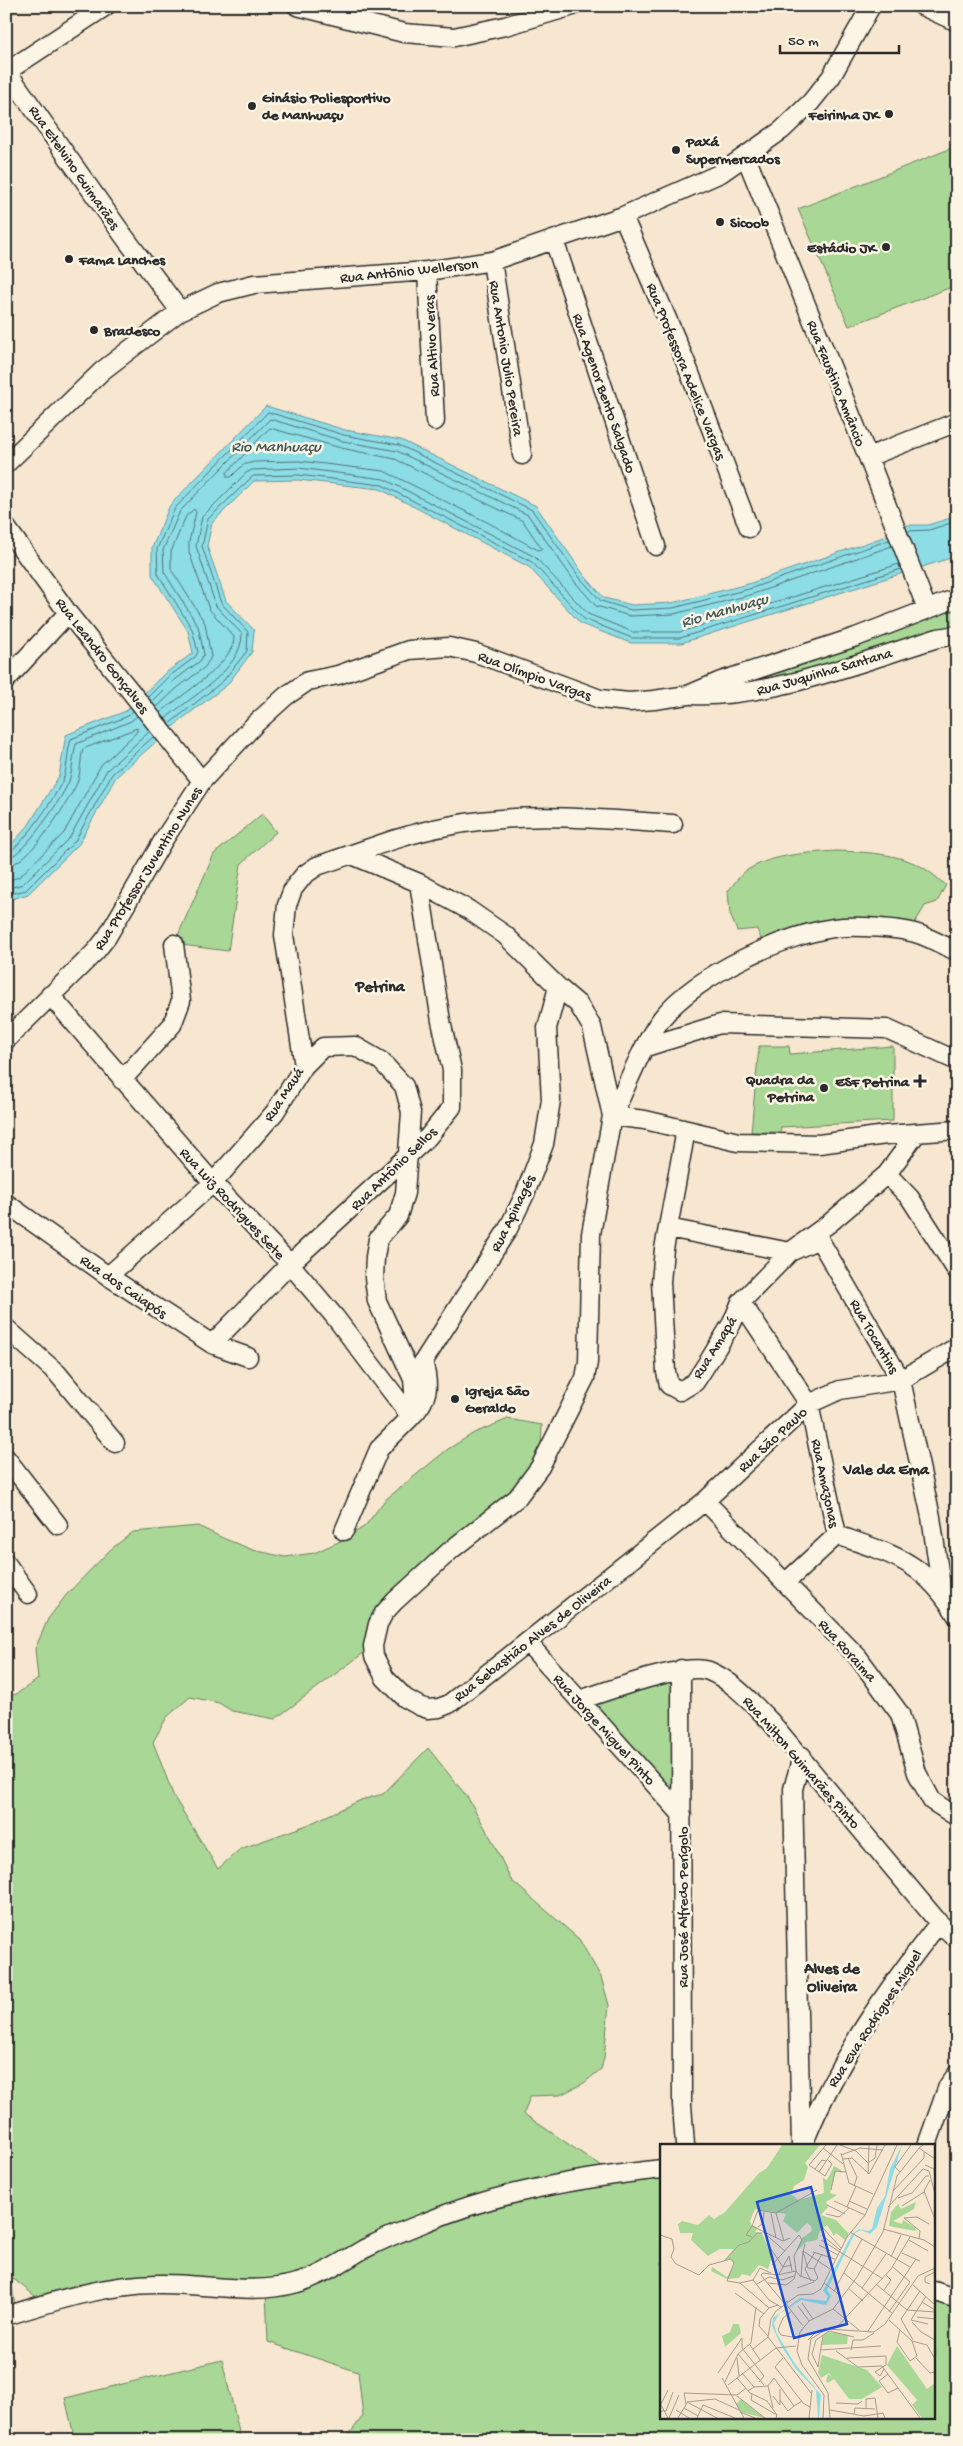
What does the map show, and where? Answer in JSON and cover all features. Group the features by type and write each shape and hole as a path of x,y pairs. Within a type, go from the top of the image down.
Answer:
{"street":[{"path":"7,71 106,6"},
{"path":"297,6 404,33 454,37 504,26 573,6"},
{"name":"Rua Antônio Wellerson","path":"6,464 102,371 180,311 218,293 254,284 427,271 492,261 622,216 721,173 782,130 811,102 831,77 870,6"},
{"path":"922,6 957,22"},
{"name":"Rua Etelvino Guimarães","path":"7,71 123,235 180,311"},
{"name":"Rua Faustino Amâncio","path":"746,157 868,457 886,509 917,581 927,610"},
{"name":"Rua Professora Adelice Vargas","path":"622,216 686,363 749,528"},
{"name":"Rua Agenor Bento Salgado","path":"554,240 656,546"},
{"name":"Rua Antonio Julio Pereira","path":"492,261 522,455"},
{"name":"Rua Altivo Veras","path":"427,271 435,421"},
{"path":"868,457 957,422"},
{"name":"Rua Leandro Gonçalves","path":"6,527 68,613 202,781"},
{"name":"Rua Olímpio Vargas","path":"202,781 255,724 286,696 308,681 338,675 409,650 449,647 476,653 600,699 629,702 688,695 721,681 856,637 957,598"},
{"path":"6,680 68,613"},
{"name":"Rua Juquinha Santana","path":"688,695 719,696 743,694 816,675 938,638 957,635"},
{"name":"Rua Professor Juventino Nunes","path":"6,1040 96,951 107,937 164,839 202,781"},
{"name":"Rua Mauá","path":"108,1276 213,1183 275,1112 304,1066 284,935 287,905 293,889 304,875 317,866 412,835 479,821 571,818 673,824"},
{"path":"352,855 419,883 469,910 505,934 558,987 578,1004 592,1027 612,1116"},
{"name":"Rua Antônio Sellos","path":"212,1344 290,1264 428,1137 452,1107 452,1070 441,1021 419,883"},
{"path":"612,1116 662,1018 688,992 718,972 801,936 842,927 910,931 957,951"},
{"path":"122,1080 172,1024 181,1001 174,944"},
{"name":"Rua Apinagés","path":"344,1531 379,1449 423,1405 428,1380 423,1362 508,1229 525,1194 544,1144 551,1100 547,1028 558,987"},
{"name":"Rua Luiz Rodrigues Sete","path":"50,995 213,1183 290,1264 340,1324 411,1417"},
{"path":"646,1048 720,1024 887,1029 957,1061"},
{"path":"304,1066 323,1047 355,1046 382,1061 404,1086 410,1112 405,1193 398,1216 378,1239 374,1257 374,1278 377,1301 412,1380 415,1404 411,1417"},
{"path":"612,1116 645,1120 738,1142 766,1144 819,1144 886,1135 957,1130"},
{"name":"Rua Sebastião Alves de Oliveira","path":"612,1116 591,1234 588,1362 585,1378 540,1467 517,1498 451,1550 384,1613 378,1624 373,1646 378,1667 385,1678 405,1698 418,1706 428,1709 439,1708 449,1704 705,1501"},
{"name":"Rua Amapá","path":"686,1130 668,1228 661,1282 668,1385 680,1391 695,1382 732,1323 741,1302 790,1252 831,1222 887,1174 916,1134"},
{"path":"887,1174 910,1198 957,1271"},
{"name":"Rua dos Caiapós","path":"6,1203 108,1276 212,1344 248,1357"},
{"path":"668,1228 790,1252"},
{"name":"Rua Tocantins","path":"790,1252 819,1239 901,1380 931,1517 942,1592"},
{"name":"Rua Amazonas","path":"741,1302 809,1404 837,1535"},
{"path":"6,1328 57,1373 115,1443"},
{"name":"Rua São Paulo","path":"705,1501 809,1404 840,1390 901,1380 957,1347"},
{"path":"6,1458 58,1525"},
{"name":"Rua Roraima","path":"705,1501 858,1657 900,1714 918,1774 932,1801 957,1817"},
{"path":"785,1583 837,1535 915,1566 942,1592 957,1616"},
{"path":"6,1563 28,1594"},
{"name":"Rua Jorge Miguel Pinto","path":"527,1642 682,1816"},
{"name":"Rua Milton Guimarães Pinto","path":"579,1700 682,1669 708,1670 742,1693 802,1756 939,1923 957,1939"},
{"name":"Rua José Alfredo Perígolo","path":"682,1669 682,2105 684,2144"},
{"path":"802,1756 793,1789 802,2144"},
{"name":"Rua Eva Rodrigues Miguel","path":"802,2144 837,2070 905,1966 939,1923"},
{"path":"927,2144 948,2086 957,2074"},
{"path":"6,2316 45,2304 120,2288 156,2284 266,2290 298,2283 374,2244 428,2221 475,2205 547,2187 660,2169"},
{"path":"936,2292 957,2299"}],"green space":[{"name":"Estádio JK","path":"957,146 957,285 849,326 798,209"},
{"path":"953,599 957,611 957,635 743,694 721,681"},
{"path":"262,814 276,832 241,864 228,951 174,944 214,854"},
{"path":"836,851 881,854 904,859 924,868 946,885 937,902 925,906 910,931 843,927 765,949 757,929 737,931 730,914 728,891 746,871 759,864 780,857"},
{"name":"Quadra da Petrina","path":"759,1046 789,1046 790,1054 893,1046 893,1121 781,1127 780,1132 751,1132"},
{"path":"508,1419 542,1425 540,1467 395,1601 373,1646 275,1719 232,1711 219,1703 190,1697 167,1717 153,1742 174,1797 218,1869 240,1849 307,1825 361,1800 383,1794 428,1748 468,1798 492,1840 511,1880 579,1939 601,1977 609,2005 604,2058 601,2069 584,2083 560,2095 530,2096 524,2114 614,2175 660,2169 660,2418 936,2418 936,2292 957,2299 957,2440 345,2440 363,2416 358,2372 268,2342 266,2290 202,2285 45,2304 11,2277 17,2321 6,2321 6,1698 18,1693 38,1679 35,1649 48,1619 67,1594 110,1550 133,1532 198,1526 253,1550 285,1557 314,1553 345,1539 365,1526 385,1500 448,1449 474,1433"},
{"path":"681,1669 682,1815 579,1700"},
{"path":"222,2360 241,2440 75,2440 65,2398"}],"water":[{"name":"Rio Manhuaçu","path":"266,406 345,430 401,440 536,506 584,575 604,598 632,605 672,603 748,584 895,533 907,525 928,525 957,516 957,556 681,643 631,643 581,624 529,567 380,489 298,480 254,481 212,523 207,546 226,601 254,630 252,652 227,685 182,719 116,777 79,844 28,894 6,901 6,850 28,826 59,776 66,735 126,711 164,674 193,653 188,631 152,575 152,548 170,505"}],"place":[{"name":"Ginásio Poliesportivo de Manhuaçu","path":"252,106"},
{"name":"Feirinha JK","path":"889,114"},
{"name":"Paxá Supermercados","path":"676,150"},
{"name":"Sicoob","path":"720,222"},
{"name":"Estádio JK","path":"886,247"},
{"name":"Fama Lanches","path":"69,259"},
{"name":"Bradesco","path":"94,330"},
{"name":"ESF Petrina","path":"920,1081"},
{"name":"Quadra da Petrina","path":"824,1088"},
{"name":"Igreja São Geraldo","path":"455,1399"}],"district":[{"name":"Petrina","path":"380,985"},
{"name":"Vale da Ema","path":"886,1468"},
{"name":"Alves de Oliveira","path":"832,1976"}]}
